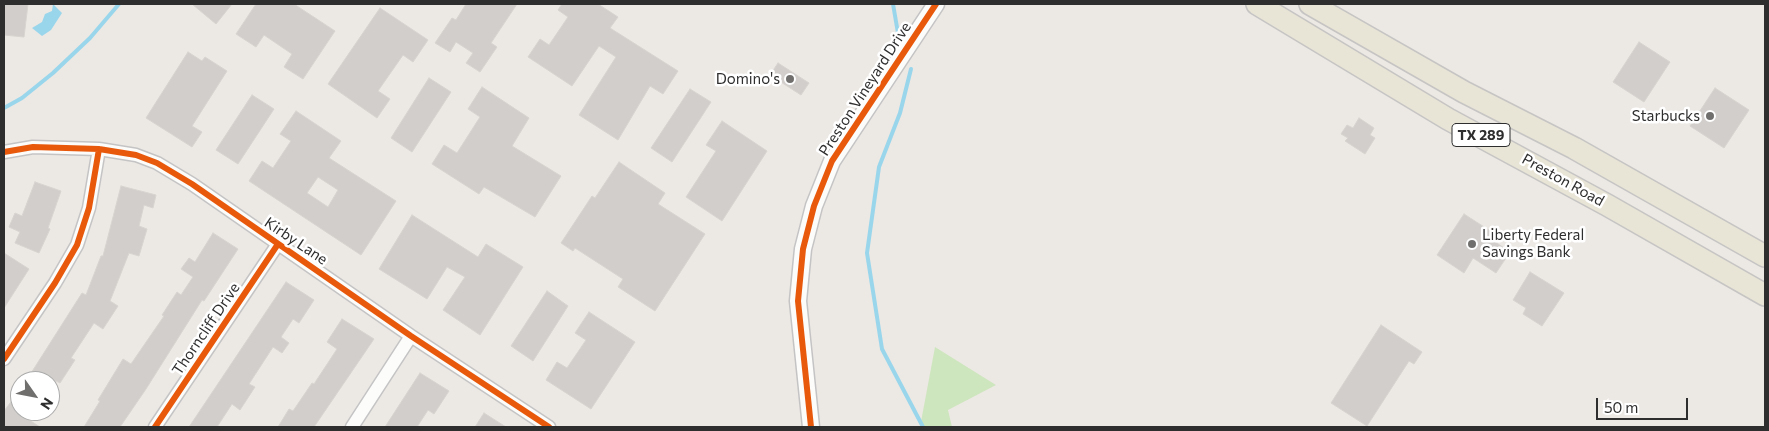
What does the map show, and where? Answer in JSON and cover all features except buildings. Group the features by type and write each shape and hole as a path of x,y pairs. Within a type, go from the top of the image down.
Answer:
{"main road":[{"name":"Preston Road","path":"1257,4 1448,118 1765,295"},
{"name":"TX 289","path":"1310,4 1464,92 1574,148 1765,256"},
{"path":"1348,58 1361,33"},
{"path":"1680,246 1697,218"}],"street":[{"name":"Preston Vineyard Drive","path":"811,427 798,301 803,249 814,206 832,161 936,4"},
{"name":"Kirby Lane","path":"4,152 33,147 99,149 136,155 158,163 192,184 411,336 531,415 537,424 549,427"},
{"path":"4,359 59,277 77,245 89,208 99,149"},
{"name":"Thorncliff Drive","path":"155,427 278,244"},
{"path":"352,427 411,336"}],"green space":[{"path":"935,347 996,385 948,410 952,427 920,427"}],"water":[{"path":"53,4 62,13 51,30 42,36 32,28 42,22 45,14 52,11"}],"waterway":[{"path":"4,108 22,98 53,73 90,38 119,4"},
{"path":"893,4 899,39"},
{"path":"911,69 900,113 879,167 867,253 882,349 923,427"}],"cycle path":[{"path":"811,427 798,301 803,249 814,206 832,161 936,4"},
{"path":"4,152 33,147 99,149 136,155 157,163 192,184 411,336 549,427"},
{"path":"4,359 55,283 77,245 89,208 99,149"},
{"path":"155,427 278,244"}],"place":[{"name":"Domino's","path":"790,79"},
{"name":"Starbucks","path":"1710,116"},
{"name":"Liberty Federal Savings Bank","path":"1472,244"}]}
